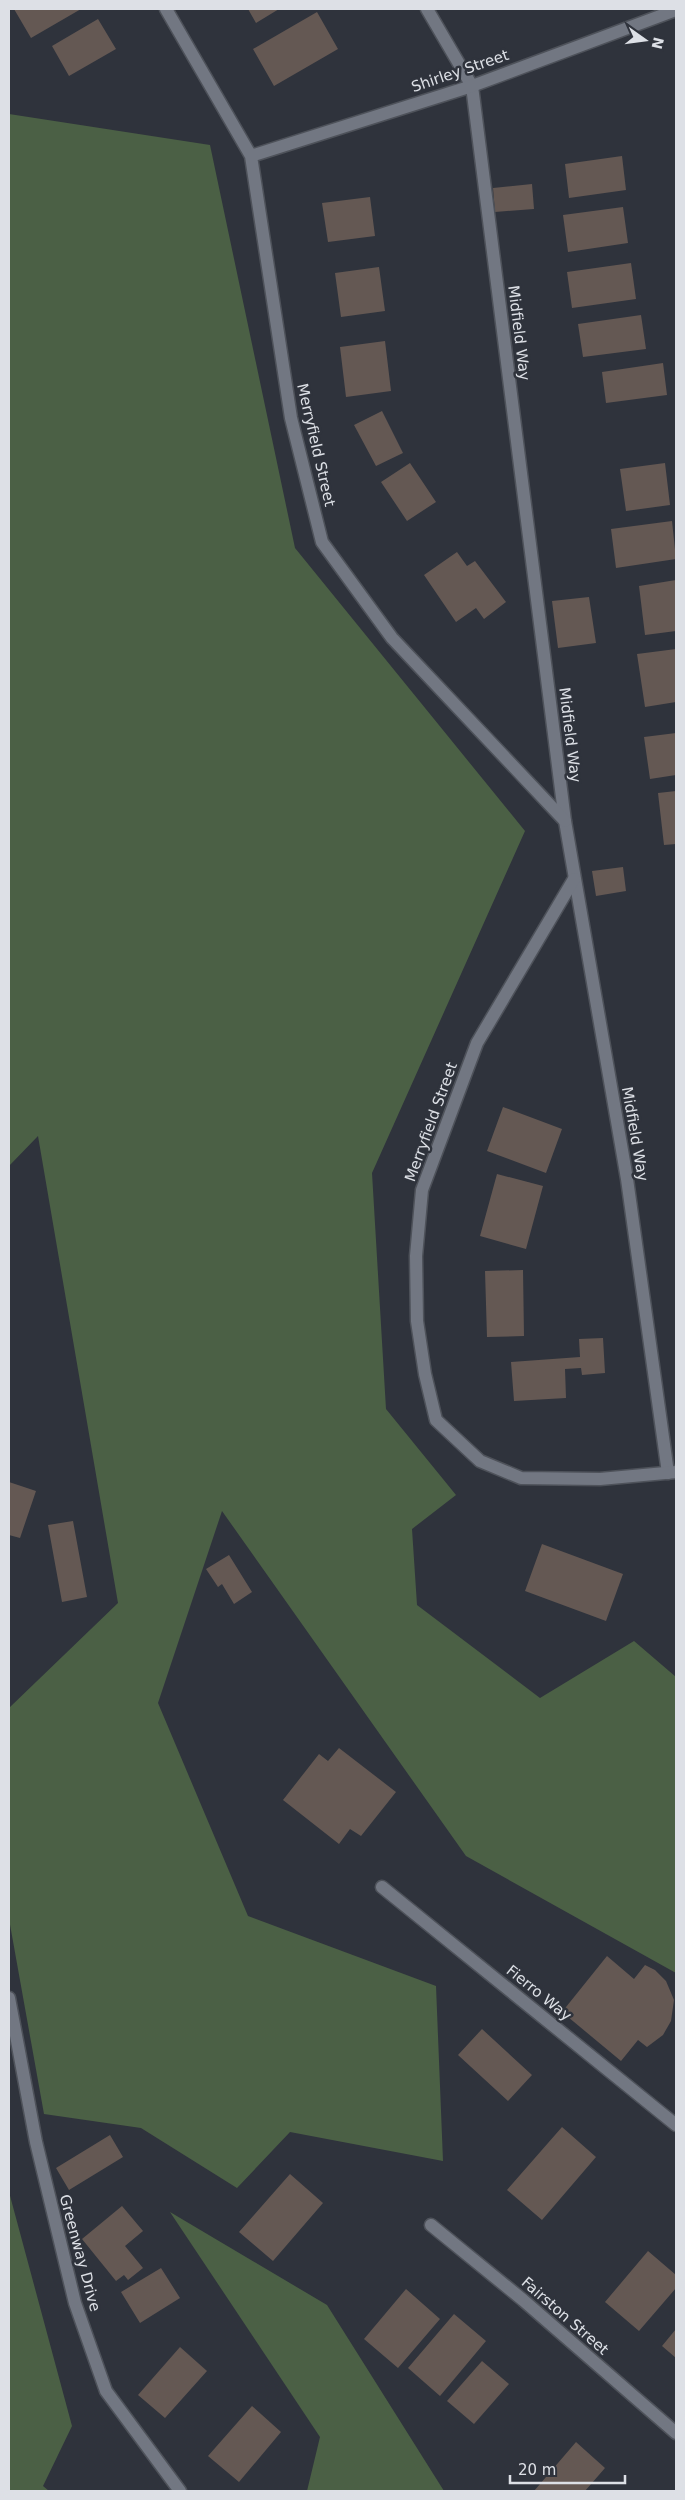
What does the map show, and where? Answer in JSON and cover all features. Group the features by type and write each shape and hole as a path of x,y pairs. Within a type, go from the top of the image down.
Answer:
{"street":[{"name":"Merryfield Street","path":"166,9 251,156 291,418 322,542 392,638 565,821"},
{"name":"Midfield Way","path":"427,9 472,86 565,821 627,1179 672,1472"},
{"name":"Shirley Street","path":"251,156 472,86 676,10"},
{"name":"Merryfield Street","path":"574,879 477,1043 422,1190 416,1256 417,1321 425,1374 436,1420 480,1461 521,1478 600,1479 672,1472"},
{"name":"Fierro Way","path":"382,1887 676,2126"},
{"name":"Greenway Drive","path":"9,1998 36,2142 75,2302 106,2391 180,2491"},
{"name":"Fairston Street","path":"431,2225 523,2300 676,2433"}],"green space":[{"path":"9,114 210,145 295,548 525,831 372,1173 386,1409 456,1495 412,1529 417,1605 540,1698 634,1641 676,1677 676,1973 466,1856 222,1511 158,1703 248,1916 436,1986 443,2161 290,2132 237,2188 141,2128 44,2114 9,1919 9,1708 118,1603 38,1136 9,1166"},
{"path":"9,2192 72,2426 43,2486 49,2491 9,2491"},
{"path":"170,2212 327,2305 444,2491 307,2491 320,2437"}],"building":[{"path":"14,9 81,9 31,38"},
{"path":"248,9 279,9 256,23"},
{"path":"317,12 338,49 274,86 253,49"},
{"path":"98,19 116,49 69,76 52,46"},
{"path":"622,156 626,190 569,198 565,164"},
{"path":"532,184 534,209 495,212 493,188"},
{"path":"370,197 375,236 328,242 322,203"},
{"path":"623,207 628,243 568,252 563,215"},
{"path":"631,263 636,299 572,308 567,272"},
{"path":"379,267 385,311 341,317 335,273"},
{"path":"641,315 646,349 583,357 578,324"},
{"path":"385,341 391,391 346,397 340,347"},
{"path":"663,363 667,395 606,403 602,372"},
{"path":"382,411 403,453 376,466 354,425"},
{"path":"410,463 436,502 407,521 381,482"},
{"path":"665,463 670,505 626,511 620,469"},
{"path":"672,521 676,559 616,568 611,529"},
{"path":"457,552 467,566 475,561 506,602 484,619 476,608 456,622 424,575"},
{"path":"676,580 676,631 645,635 639,586"},
{"path":"589,597 596,643 558,648 552,601"},
{"path":"676,649 676,702 645,707 637,654"},
{"path":"676,733 676,775 650,779 644,737"},
{"path":"676,791 676,844 664,845 658,793"},
{"path":"623,867 626,891 596,896 592,871"},
{"path":"503,1107 562,1129 546,1173 487,1151"},
{"path":"497,1174 543,1186 526,1249 480,1236"},
{"path":"523,1270 524,1336 487,1337 485,1271"},
{"path":"603,1338 605,1373 582,1375 581,1368 565,1369 566,1398 514,1401 511,1362 580,1357 579,1339"},
{"path":"9,1482 36,1491 20,1538 9,1535"},
{"path":"73,1521 87,1597 62,1602 48,1525"},
{"path":"542,1544 623,1574 606,1621 525,1591"},
{"path":"229,1555 252,1592 234,1604 222,1584 218,1587 206,1569"},
{"path":"339,1748 396,1792 361,1836 350,1829 339,1844 283,1800 319,1754 328,1761"},
{"path":"607,1956 634,1979 645,1965 655,1970 666,1981 674,2000 671,2021 663,2035 647,2047 638,2040 621,2061 562,2012"},
{"path":"482,2029 532,2075 508,2101 458,2055"},
{"path":"562,2127 596,2157 542,2220 507,2190"},
{"path":"110,2135 123,2157 69,2190 56,2168"},
{"path":"290,2174 323,2203 273,2261 239,2232"},
{"path":"122,2206 143,2231 125,2246 143,2268 128,2280 124,2275 116,2281 82,2239"},
{"path":"648,2251 676,2275 676,2288 639,2331 605,2302"},
{"path":"161,2268 180,2298 140,2323 121,2292"},
{"path":"406,2289 440,2319 398,2368 364,2339"},
{"path":"454,2314 486,2341 440,2396 408,2368"},
{"path":"676,2329 676,2358 662,2346"},
{"path":"180,2347 207,2371 165,2418 138,2395"},
{"path":"482,2361 509,2384 474,2424 447,2401"},
{"path":"252,2406 281,2432 239,2482 208,2456"},
{"path":"576,2442 605,2468 585,2491 534,2491"}]}
